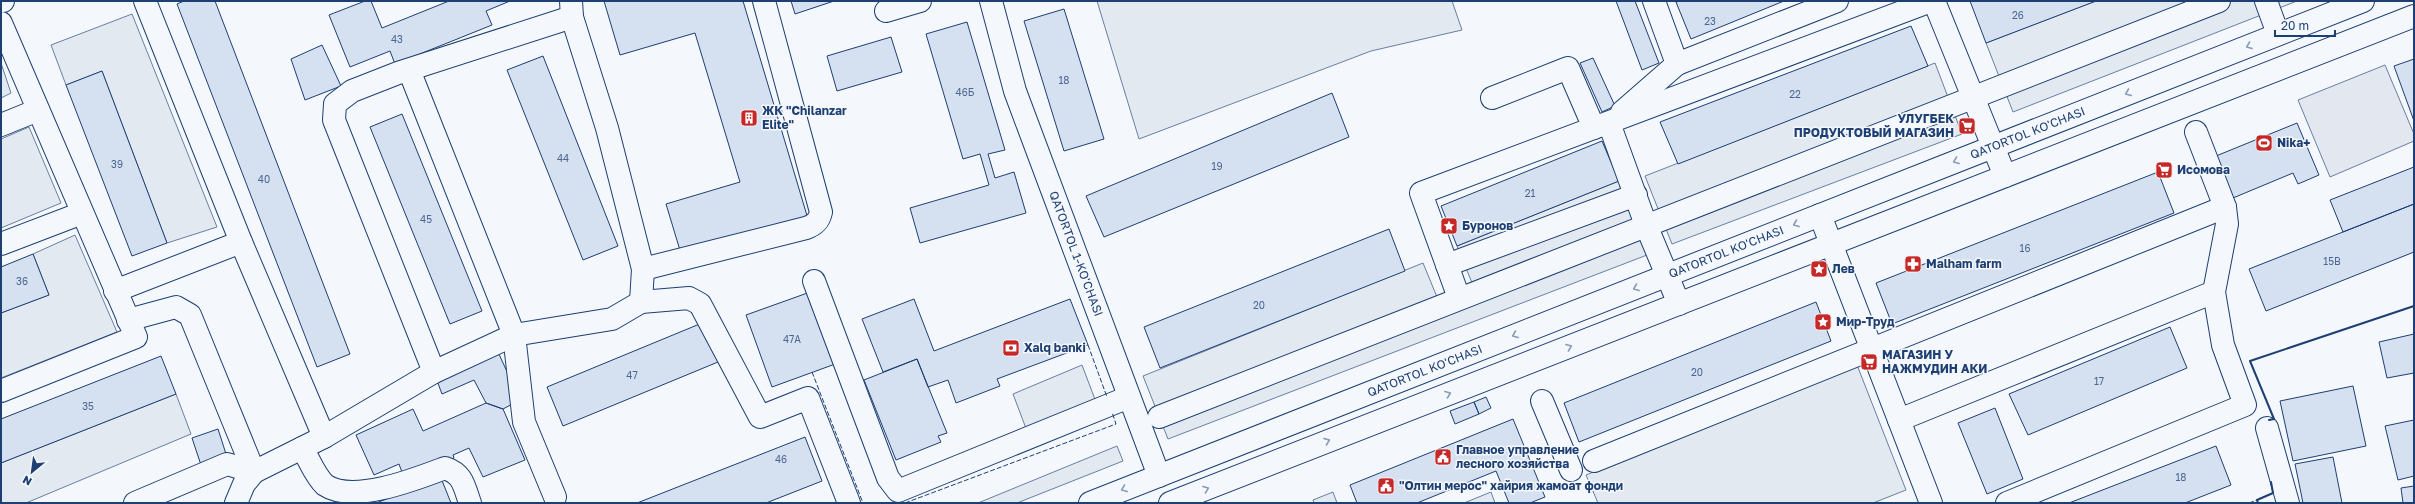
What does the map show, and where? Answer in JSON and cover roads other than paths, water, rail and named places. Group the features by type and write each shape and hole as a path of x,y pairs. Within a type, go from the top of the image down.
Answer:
{"street":[{"path":"145,1 241,242 324,437"},
{"path":"643,269 806,228 816,223 820,218 821,212 764,1"},
{"path":"886,11 920,1"},
{"name":"QATORTOL 1-KO'CHASI","path":"991,1 1015,91 1169,503"},
{"path":"1654,1 1677,64"},
{"path":"1602,125 1677,64 1837,1"},
{"path":"1459,298 1421,193 1931,1"},
{"path":"1934,1 2005,176"},
{"path":"1159,417 1646,224 2219,1"},
{"path":"2266,1 2278,34"},
{"name":"QATORTOL KO'CHASI","path":"1090,503 2363,1"},
{"path":"434,372 334,120 335,104 352,92 571,9 607,128 643,269 641,302"},
{"path":"1169,503 2414,16"},
{"path":"1,23 136,337 1,391"},
{"path":"1492,98 1568,68 1602,125 1636,194 1646,224 1679,304"},
{"path":"409,70 514,335 524,422 555,497"},
{"path":"1,125 38,110"},
{"path":"2007,503 2245,406 2223,345 2214,292 2227,224 2225,206 2196,132"},
{"path":"1447,265 1636,194"},
{"path":"1594,460 2225,206"},
{"path":"1,244 82,213"},
{"path":"1820,215 1899,420 1925,501"},
{"path":"116,291 241,242"},
{"path":"814,281 888,478 898,491 1129,397"},
{"path":"1899,420 2214,292"},
{"path":"236,503 244,484 254,472 324,437 434,372 514,335 612,319 641,302 689,298 700,304 760,417 808,398 850,503"},
{"path":"128,320 176,307 190,316 254,472"},
{"path":"1542,401 1571,470"},
{"path":"2267,428 2288,503"},
{"path":"302,448 324,484 335,491 355,493 389,489 445,468 454,471 461,477 470,503"},
{"path":"135,503 227,464 254,472"}],"place":[{"name":"ЖК \"Chilanzar Elite\"","path":"749,118"},
{"name":"УЛУГБЕК ПРОДУКТОВЫЙ МАГАЗИН","path":"1967,126"},
{"name":"Nika+","path":"2264,143"},
{"name":"Исомова","path":"2164,170"},
{"name":"Буронов","path":"1449,226"},
{"name":"Malham farm","path":"1913,264"},
{"name":"Лев","path":"1819,269"},
{"name":"Мир-Труд","path":"1823,322"},
{"name":"Xalq banki","path":"1011,348"},
{"name":"МАГАЗИН У НАЖМУДИН АКИ","path":"1869,362"},
{"name":"Главное управление лесного хозяйства","path":"1443,457"},
{"name":"\"Олтин мерос\" хайрия жамоат фонди","path":"1386,486"}]}
